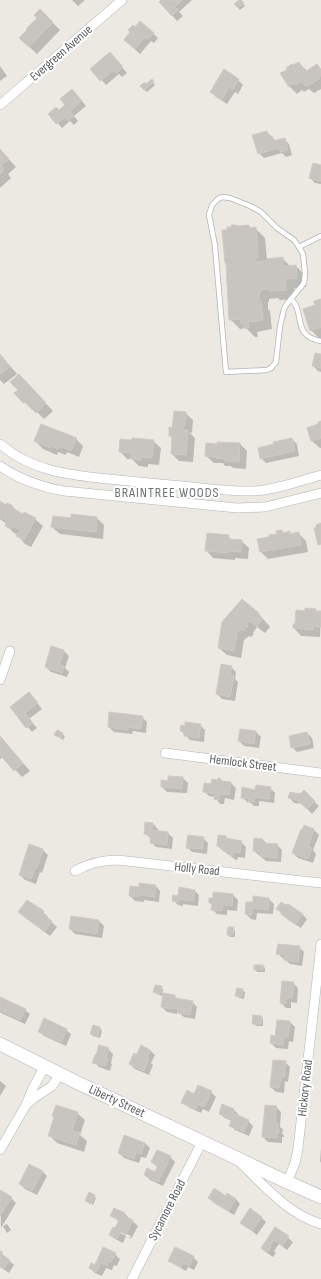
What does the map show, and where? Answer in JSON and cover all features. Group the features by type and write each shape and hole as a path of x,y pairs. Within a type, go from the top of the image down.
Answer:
{"main road":[{"name":"Liberty Street","path":"0,1044 202,1142 321,1197"}],"street":[{"name":"Evergreen Avenue","path":"0,105 122,0"},
{"path":"0,444 27,462 59,473 156,484 254,491 279,487 321,475"},
{"path":"0,466 28,481 55,489 72,492 237,508 255,508 321,493"},
{"path":"154,500 156,484"},
{"path":"0,680 10,651"},
{"name":"Hemlock Street","path":"165,753 321,773"},
{"name":"Holly Road","path":"75,870 97,862 118,860 321,883"},
{"name":"Hickory Road","path":"287,1182 295,1162 298,1148 321,944"},
{"path":"0,1150 26,1105 45,1066"},
{"path":"26,1105 52,1086 60,1074"},
{"name":"Sycamore Road","path":"132,1279 202,1142"},
{"name":"Liberty Street","path":"234,1157 272,1194 289,1208 304,1217 321,1224"}],"lane":[{"path":"226,197 250,206 265,216 294,240 302,254 305,278 302,286 291,299 286,305 283,314 278,357 274,366 263,370 226,372 215,246 209,215 212,205 218,199 226,197"},
{"path":"299,247 321,236"},
{"path":"291,299 295,304 303,330 308,337 321,340"}],"building":[{"path":"161,0 182,0 175,7 178,10 172,16 159,2"},
{"path":"239,0 244,3 238,8 234,4"},
{"path":"40,9 53,22 29,47 19,38 37,18 34,15"},
{"path":"140,21 154,33 148,39 145,37 135,49 124,40 130,32 128,30 133,25 135,27"},
{"path":"110,52 123,67 116,73 114,70 100,81 90,69"},
{"path":"299,62 305,72 317,64 321,70 321,76 318,77 319,79 306,87 302,81 296,85 294,83 289,87 280,73 287,70 286,68 292,64 293,65"},
{"path":"224,69 239,79 233,89 229,87 222,100 210,92"},
{"path":"152,79 154,82 144,90 140,86 145,82 146,84"},
{"path":"72,89 82,101 70,111 74,116 68,121 65,117 56,124 48,114 56,107 59,110 65,105 60,99"},
{"path":"267,131 269,137 272,136 273,141 285,138 288,150 280,152 279,148 258,154 252,135"},
{"path":"0,149 9,159 1,166 4,170 0,174"},
{"path":"313,163 321,165 321,181 309,178"},
{"path":"231,225 249,225 249,228 256,227 258,257 256,257 256,262 283,257 283,266 296,265 297,278 285,279 286,290 260,290 259,301 261,301 263,320 248,322 249,328 244,328 240,319 229,320 226,263 222,230 227,230 227,227 231,227"},
{"path":"321,299 321,327 310,331 303,309 315,305 314,301"},
{"path":"315,353 321,354 321,368 312,366"},
{"path":"0,354 10,367 0,374"},
{"path":"19,374 46,403 36,413 25,402 23,403 14,393 18,390 10,382"},
{"path":"174,411 186,412 185,426 183,426 182,430 188,430 186,455 171,454 172,436 169,436 169,427 172,428"},
{"path":"321,421 321,438 311,441 307,428 318,424 318,422"},
{"path":"41,424 77,438 71,451 60,446 58,449 51,446 50,448 34,441"},
{"path":"132,438 154,440 152,458 141,457 141,460 131,459 131,453 119,452 120,439 131,440"},
{"path":"292,438 295,451 260,459 258,448 274,444 273,442"},
{"path":"217,442 240,443 239,462 225,461 225,459 216,458 217,457 205,456 206,443 217,444"},
{"path":"0,501 6,505 7,503 13,506 12,508 23,514 24,512 36,518 24,540 16,536 20,530 13,526 11,529 5,526 7,521 0,517"},
{"path":"71,514 97,517 96,532 51,527 53,516 71,518"},
{"path":"321,523 321,544 318,545 314,528 316,528 316,525"},
{"path":"282,530 283,533 290,531 290,534 299,532 301,545 260,552 257,539 269,537 269,535 277,534 276,531"},
{"path":"207,533 229,535 228,539 242,540 241,552 228,551 228,553 205,551"},
{"path":"242,599 259,613 258,615 263,619 257,627 249,621 246,625 248,626 243,631 241,629 237,632 234,651 218,648 222,622"},
{"path":"305,608 321,611 321,627 313,626 313,630 293,628 293,624 295,624 296,610 305,611"},
{"path":"51,646 64,650 59,665 64,666 62,673 45,667"},
{"path":"221,664 232,666 230,675 234,676 230,697 216,694"},
{"path":"29,692 38,703 25,713 33,723 26,728 10,707"},
{"path":"109,712 143,716 141,729 128,727 128,730 108,727"},
{"path":"185,722 201,724 199,738 184,736 184,732 180,731 181,725 185,726"},
{"path":"240,729 256,731 254,744 238,741"},
{"path":"57,730 63,733 61,738 54,735"},
{"path":"307,732 310,744 291,748 289,736"},
{"path":"0,736 23,763 14,771 0,755"},
{"path":"168,776 183,777 182,789 161,787 161,780 168,781"},
{"path":"218,778 221,779 221,781 231,782 229,795 220,794 219,800 214,799 215,794 203,792 204,783 211,784 212,779 218,780"},
{"path":"256,785 271,787 269,799 254,797 254,802 248,801 249,799 241,798 242,787 255,790"},
{"path":"304,790 315,801 307,809 297,800 288,798 290,792 300,794"},
{"path":"145,822 153,823 152,830 168,832 167,845 150,843 151,835 144,834"},
{"path":"304,825 314,829 308,846 312,848 308,859 292,853"},
{"path":"188,835 204,837 202,849 186,848"},
{"path":"218,835 242,841 240,853 233,852 233,856 230,855 230,852 223,851 223,848 217,846"},
{"path":"254,838 263,839 263,843 278,844 277,858 260,856 261,852 253,851"},
{"path":"29,844 43,849 37,868 35,868 31,879 19,875"},
{"path":"139,883 156,885 155,897 139,895 139,897 129,896 130,886 139,887"},
{"path":"179,887 195,890 193,901 178,899 178,902 172,901 173,895 178,896"},
{"path":"213,892 233,894 232,906 223,905 222,911 211,910 212,903 209,903 209,898 213,898"},
{"path":"253,896 269,898 268,910 252,908 252,915 245,914 246,902 253,902"},
{"path":"27,900 44,911 42,914 52,921 45,931 18,912"},
{"path":"281,902 286,905 288,904 303,914 295,924 276,909"},
{"path":"71,916 99,920 97,934 69,929"},
{"path":"228,927 234,927 233,935 227,935"},
{"path":"278,944 300,946 298,962 284,960 285,955 276,954"},
{"path":"254,965 263,965 263,970 254,970"},
{"path":"282,981 294,982 292,998 286,998 286,1004 280,1003"},
{"path":"155,985 162,986 160,994 153,992"},
{"path":"237,988 243,989 242,997 235,996"},
{"path":"163,993 175,995 175,998 193,1001 190,1015 178,1013 178,1009 161,1007"},
{"path":"0,997 26,1009 20,1020 0,1010"},
{"path":"253,1015 262,1016 261,1024 252,1024"},
{"path":"44,1018 67,1029 61,1042 38,1032"},
{"path":"277,1020 290,1021 288,1037 284,1037 283,1045 270,1043 271,1035 275,1036"},
{"path":"93,1025 100,1027 98,1036 90,1034"},
{"path":"99,1045 109,1048 106,1058 108,1059 105,1066 92,1063"},
{"path":"141,1045 150,1050 147,1058 149,1059 144,1071 129,1064 134,1053 137,1054"},
{"path":"273,1060 286,1061 284,1077 281,1077 279,1088 270,1087"},
{"path":"198,1085 212,1091 204,1107 198,1104 196,1109 181,1103 187,1090 194,1094"},
{"path":"222,1104 234,1109 233,1113 249,1120 244,1132 229,1126 232,1119 219,1114"},
{"path":"56,1105 78,1112 72,1131 80,1133 76,1145 48,1136"},
{"path":"265,1105 277,1106 275,1123 278,1123 279,1133 277,1133 277,1138 262,1137"},
{"path":"124,1135 145,1143 141,1154 136,1152 134,1159 118,1153"},
{"path":"157,1150 171,1156 158,1182 144,1175 147,1168 155,1172 158,1166 151,1162"},
{"path":"29,1164 43,1171 32,1191 19,1184"},
{"path":"214,1188 226,1196 227,1193 236,1199 228,1211 208,1198"},
{"path":"0,1190 12,1197 0,1216"},
{"path":"89,1192 95,1195 91,1204 85,1201"},
{"path":"114,1208 125,1213 124,1216 133,1220 126,1235 121,1232 117,1239 109,1235 119,1220 110,1216"},
{"path":"250,1208 262,1217 252,1231 240,1223"},
{"path":"275,1227 289,1236 282,1246 274,1240 267,1253 261,1248"},
{"path":"103,1247 116,1253 111,1262 109,1261 107,1266 101,1263 97,1272 89,1268 91,1263 95,1265"},
{"path":"175,1247 194,1256 189,1266 183,1263 181,1267 168,1261"},
{"path":"0,1251 3,1252 1,1254 10,1260 3,1269 0,1267"}],"district":[{"name":"BRAINTREE WOODS","path":"167,492"}]}
